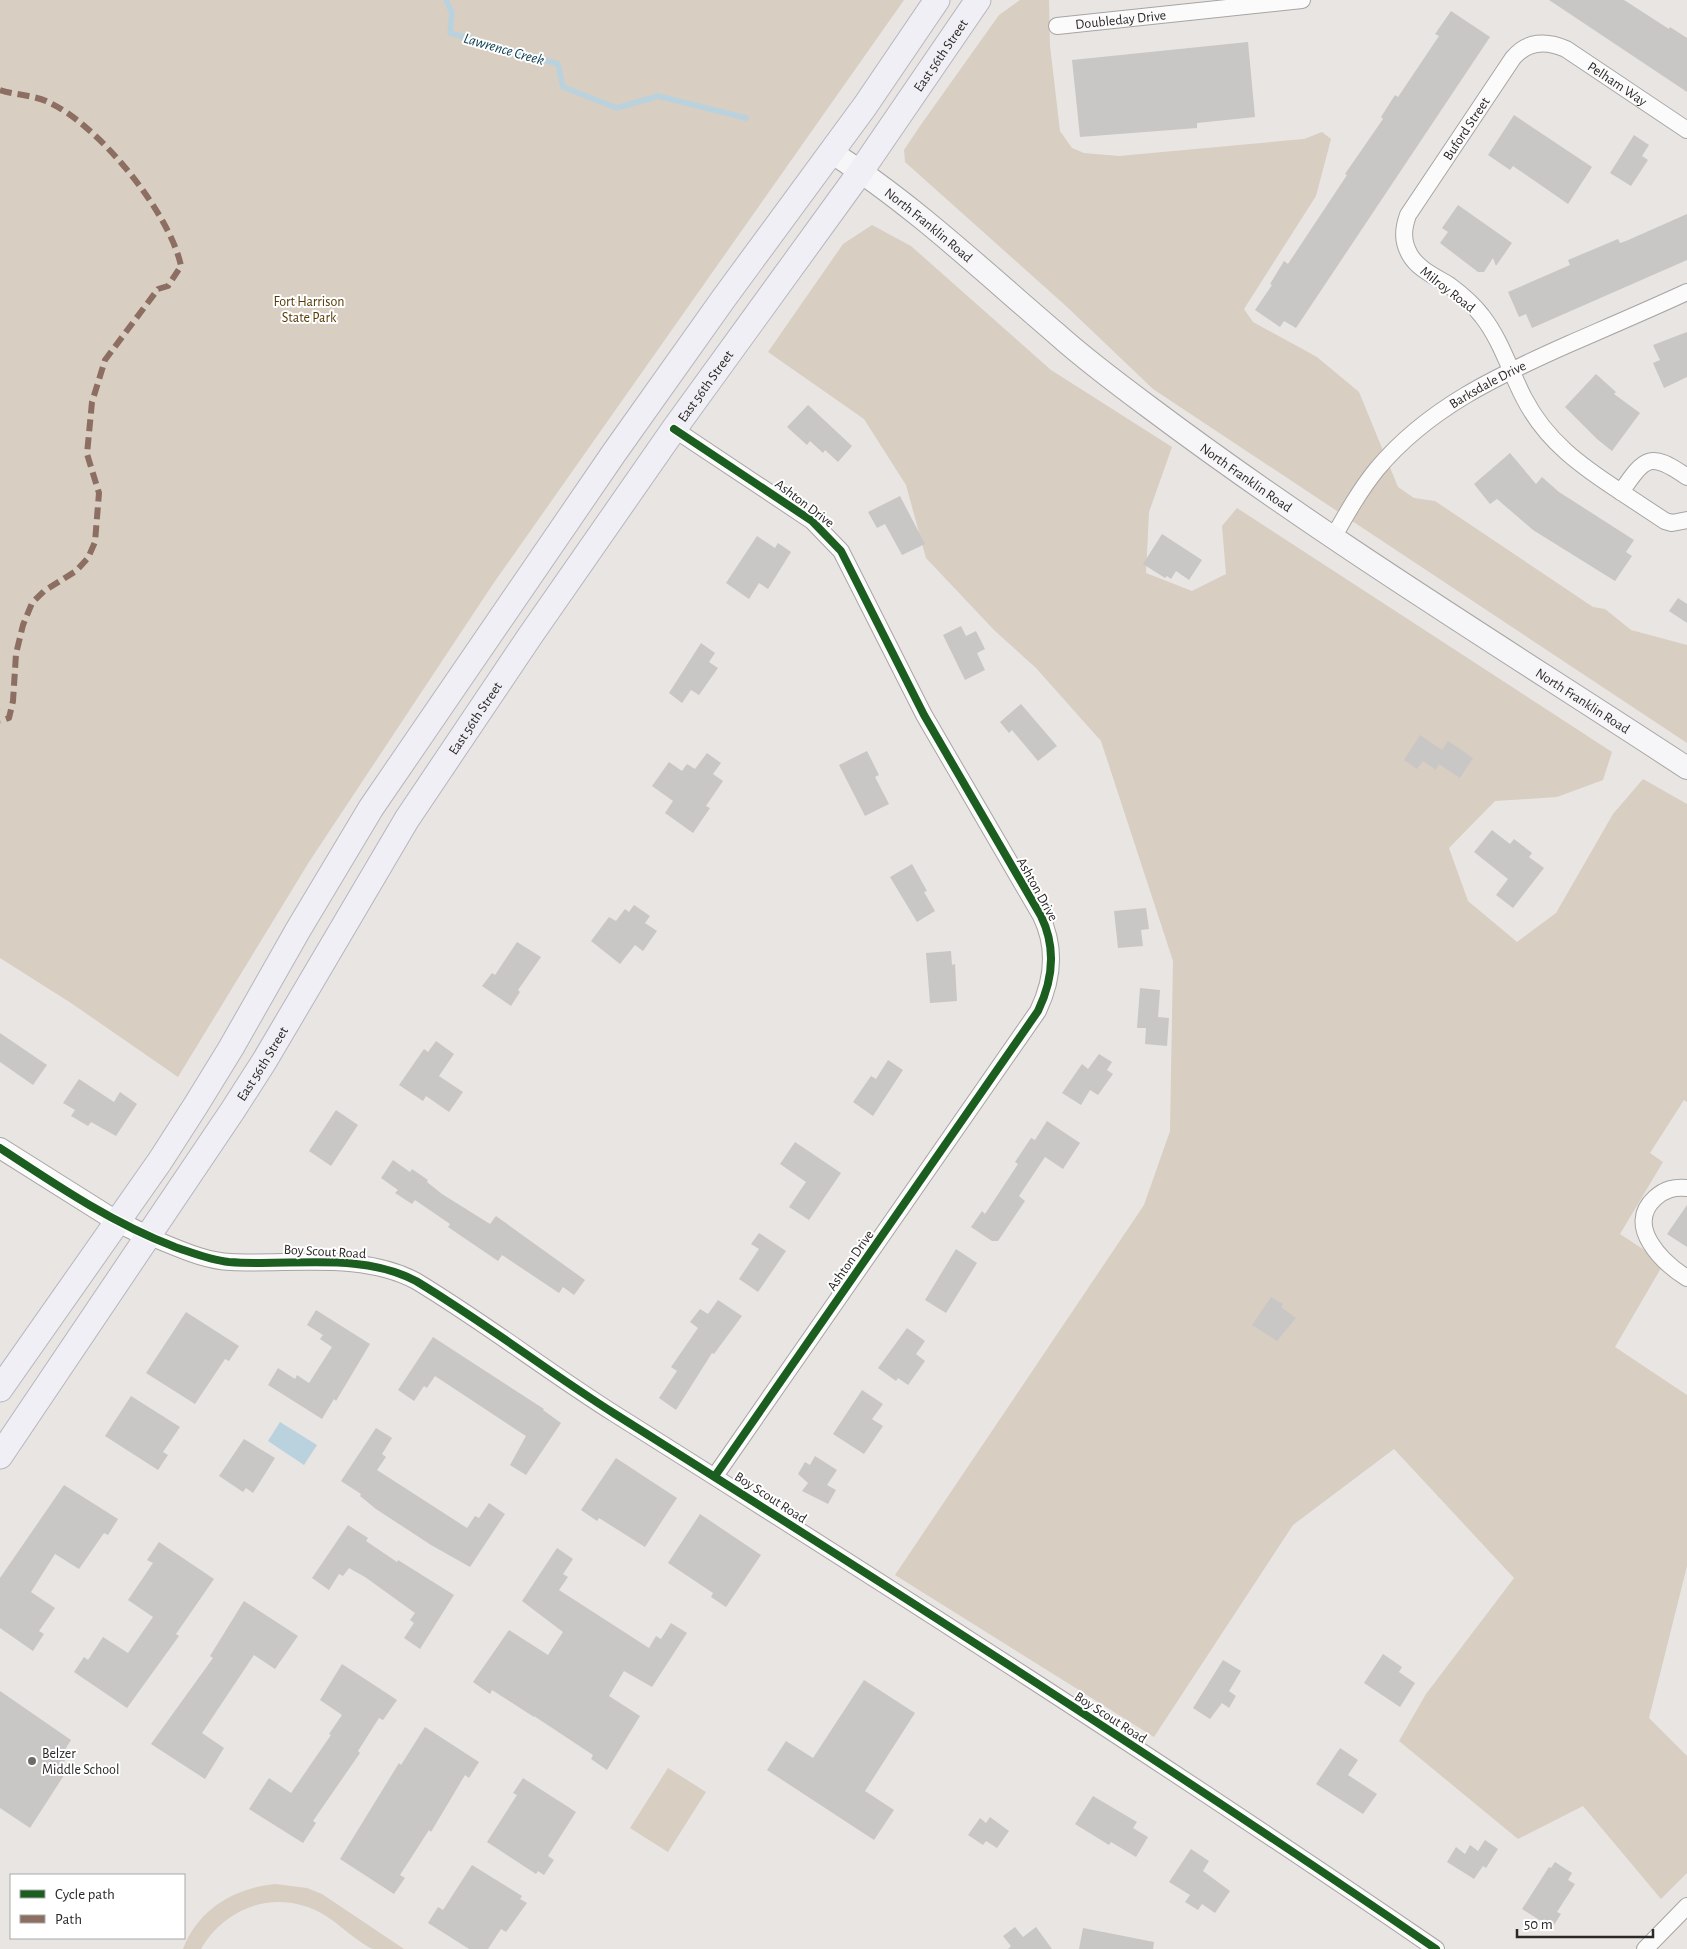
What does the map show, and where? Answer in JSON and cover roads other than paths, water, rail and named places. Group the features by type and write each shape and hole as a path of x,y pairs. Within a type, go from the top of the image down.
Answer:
{"main road":[{"path":"0,1389 116,1221 160,1161 231,1048 298,930 371,808 648,406 937,0"},
{"name":"East 56th Street","path":"0,1456 265,1060 407,820 530,636 674,429 861,172 978,0"},
{"name":"North Franklin Road","path":"830,152 920,215 1107,376 1230,466 1687,768"}],"street":[{"name":"Doubleday Drive","path":"1057,26 1302,0"},
{"name":"Pelham Way","path":"1546,43 1566,49 1687,130"},
{"name":"Buford Street","path":"1404,233 1408,215 1513,58 1530,45 1546,43"},
{"name":"Milroy Road","path":"1404,233 1406,247 1418,265 1458,293 1482,316 1496,338 1530,410 1556,445 1579,464 1621,492"},
{"name":"Barksdale Drive","path":"1334,536 1362,488 1407,438 1457,399 1511,370 1687,292"},
{"name":"Ashton Drive","path":"674,429 812,520 841,551 928,724 1041,916 1050,942 1051,959 1050,977 1038,1010 715,1476"},
{"path":"1687,476 1668,464 1651,461 1637,468 1621,492 1665,521 1672,523 1687,520"},
{"name":"Boy Scout Road","path":"0,1148 116,1221 147,1236 196,1255 230,1262 365,1264 385,1268 409,1277 611,1411 715,1476 1255,1826 1436,1949"},
{"path":"1687,1188 1676,1187 1660,1193 1647,1208 1644,1225 1649,1239 1658,1254 1687,1278"},
{"path":"1646,1949 1687,1906"}],"water":[{"path":"280,1422 317,1445 304,1465 268,1441"}],"waterway":[{"name":"Lawrence Creek","path":"446,0 452,13 450,33 558,64 563,87 617,108 658,96 746,118"}],"place":[{"name":"Belzer Middle School","path":"32,1761"}],"park label":[{"name":"Fort Harrison State Park","path":"309,310"}]}
